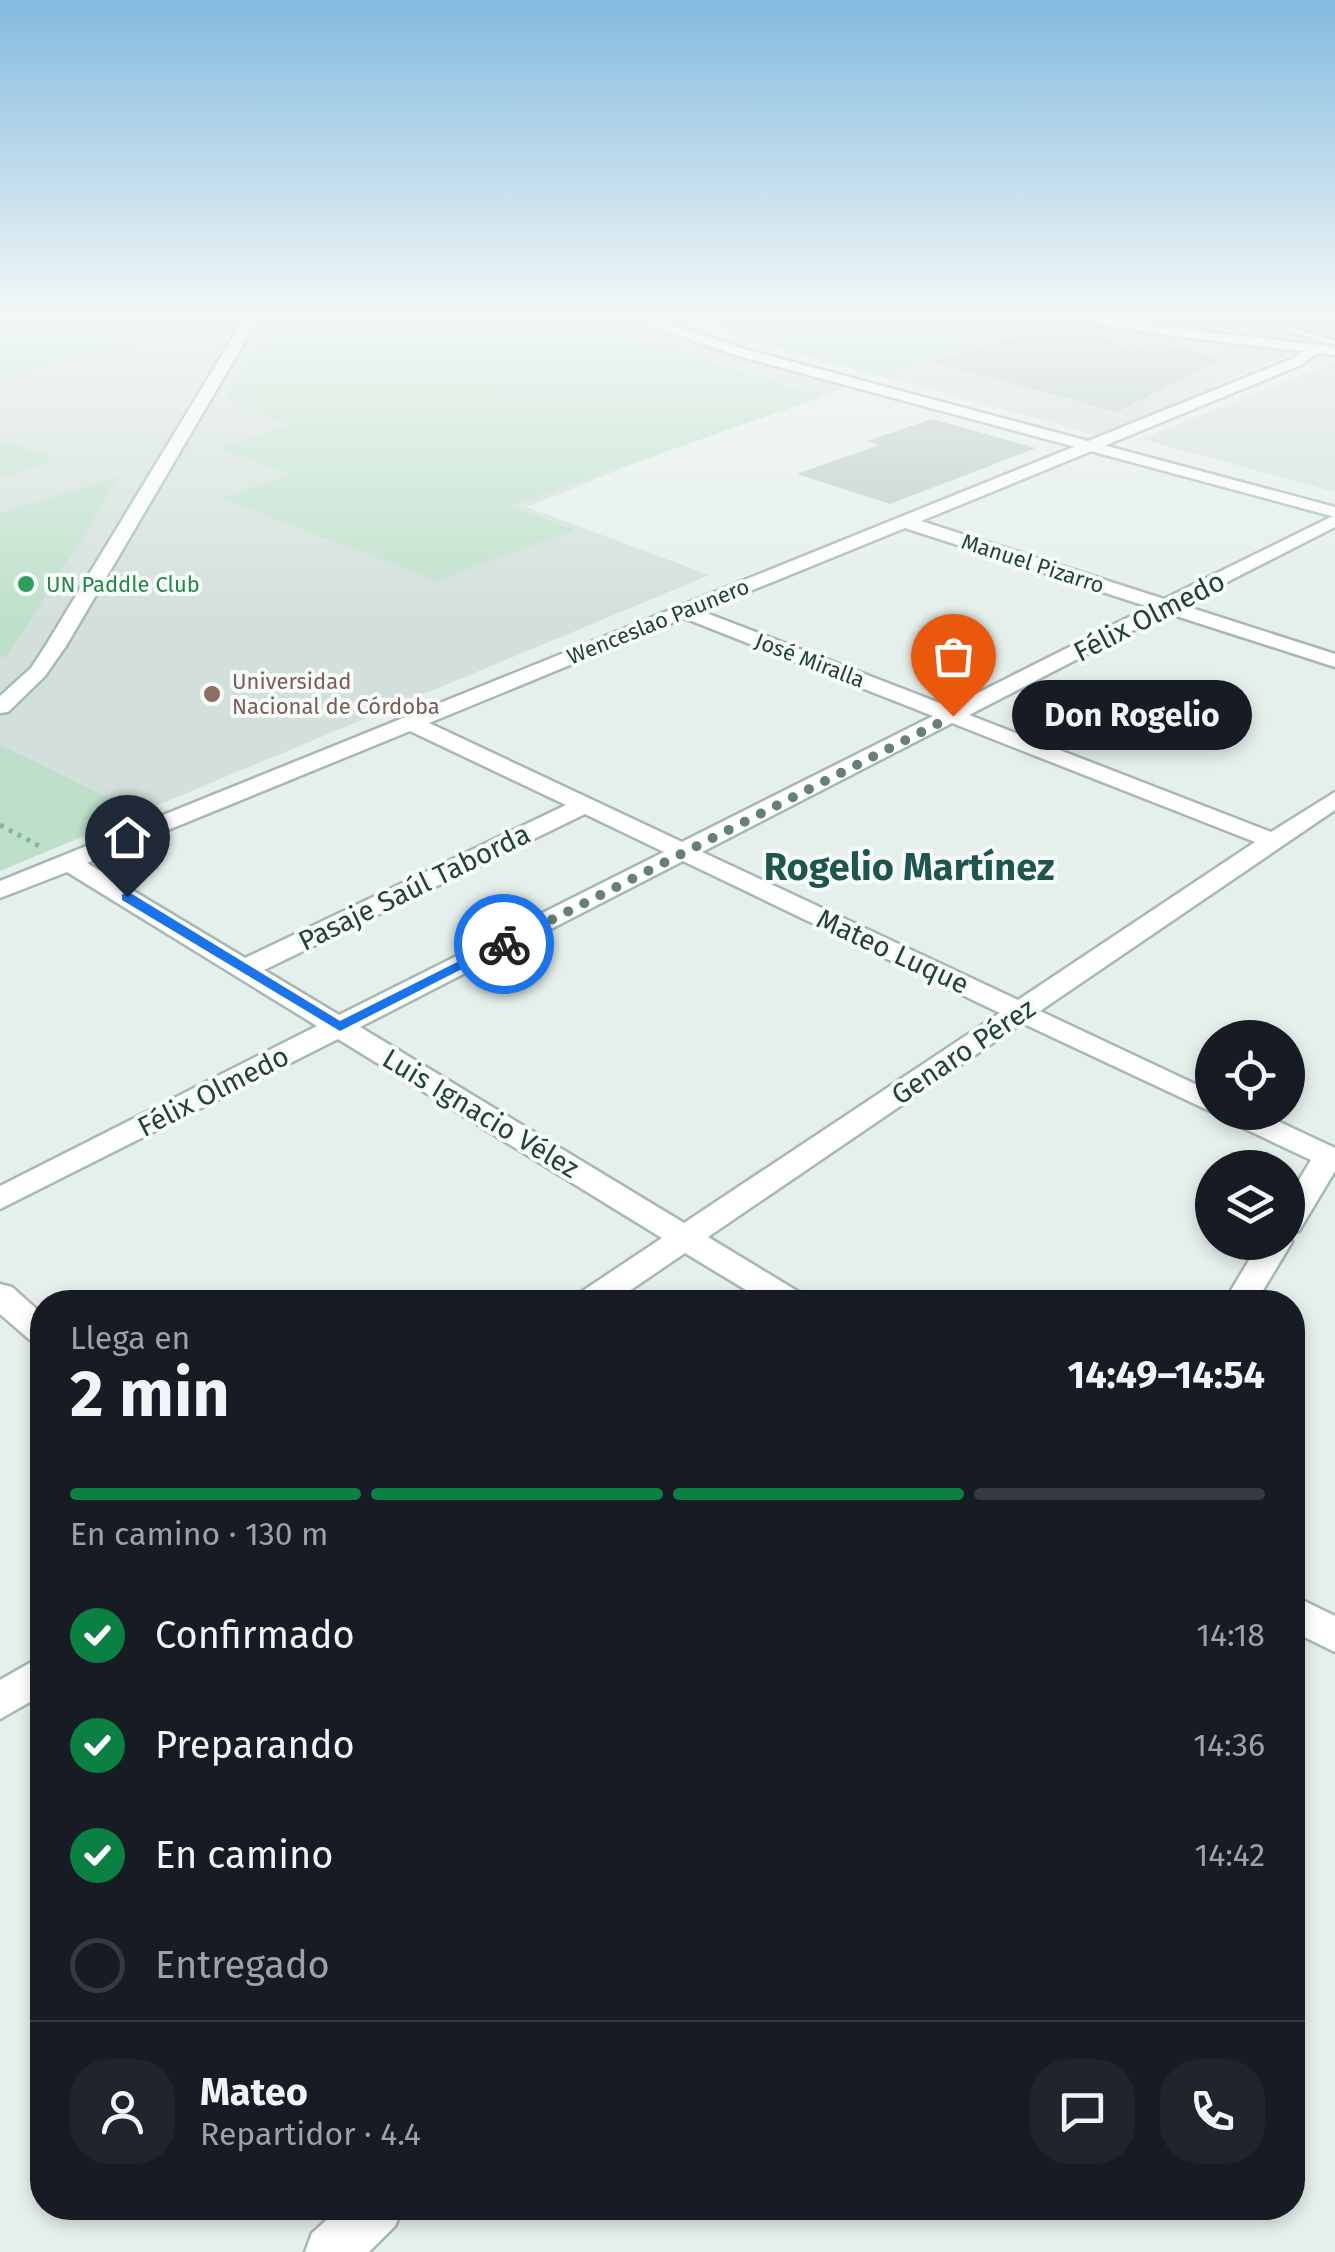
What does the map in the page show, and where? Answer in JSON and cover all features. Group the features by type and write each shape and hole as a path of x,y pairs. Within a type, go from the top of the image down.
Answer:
{"street":[{"path":"0,685 30,654 176,414"},
{"path":"0,707 38,672 56,646 195,414"},
{"path":"975,414 1335,510"},
{"path":"978,414 1091,445"},
{"name":"Wenceslao Paunero","path":"0,890 1167,414"},
{"name":"Félix Olmedo","path":"0,1199 1335,520"},
{"name":"Manuel Pizarro","path":"902,521 1335,660"},
{"name":"José Miralla","path":"683,611 1273,841"},
{"name":"Mateo Luque","path":"410,722 1195,1095"},
{"name":"Genaro Pérez","path":"608,1290 1335,799"},
{"name":"Pasaje Saúl Taborda","path":"244,968 584,805"},
{"name":"Luis Ignacio Vélez","path":"68,862 771,1290"},
{"path":"1271,1130 1331,1158 1305,1198"},
{"path":"1247,1290 1265,1260"},
{"path":"0,1295 30,1321"},
{"path":"1305,1619 1335,1636"},
{"path":"0,1702 30,1681"},
{"path":"331,2252 364,2220"}],"path":[{"path":"0,825 68,862"}],"shaded area":[{"name":"Universidad Nacional de Córdoba","path":"0,414 772,414 527,507 709,575 0,871"},
{"path":"1020,414 1152,414 1101,436"},
{"path":"1204,414 1335,414 1335,492 1142,439"}],"green space":[{"path":"262,414 772,414 510,506 574,530 437,581 221,498 290,475 219,448 290,426"},
{"path":"0,440 58,459 0,478"},
{"name":"UN Paddle Club","path":"120,477 8,655 0,658 0,513"},
{"path":"0,746 11,750 139,813 0,871"}],"building":[{"path":"932,419 1036,448 890,504 797,474 879,445 867,441"}],"way so far":[{"path":"504,944 953,716"}],"place":[{"name":"UN Paddle Club","path":"26,584"},
{"name":"Universidad Nacional de Córdoba","path":"212,694"},
{"name":"Don Rogelio","path":"953,716"}],"district":[{"name":"Rogelio Martínez","path":"909,867"}],"route":[{"path":"127,897 340,1027 504,944"}]}
